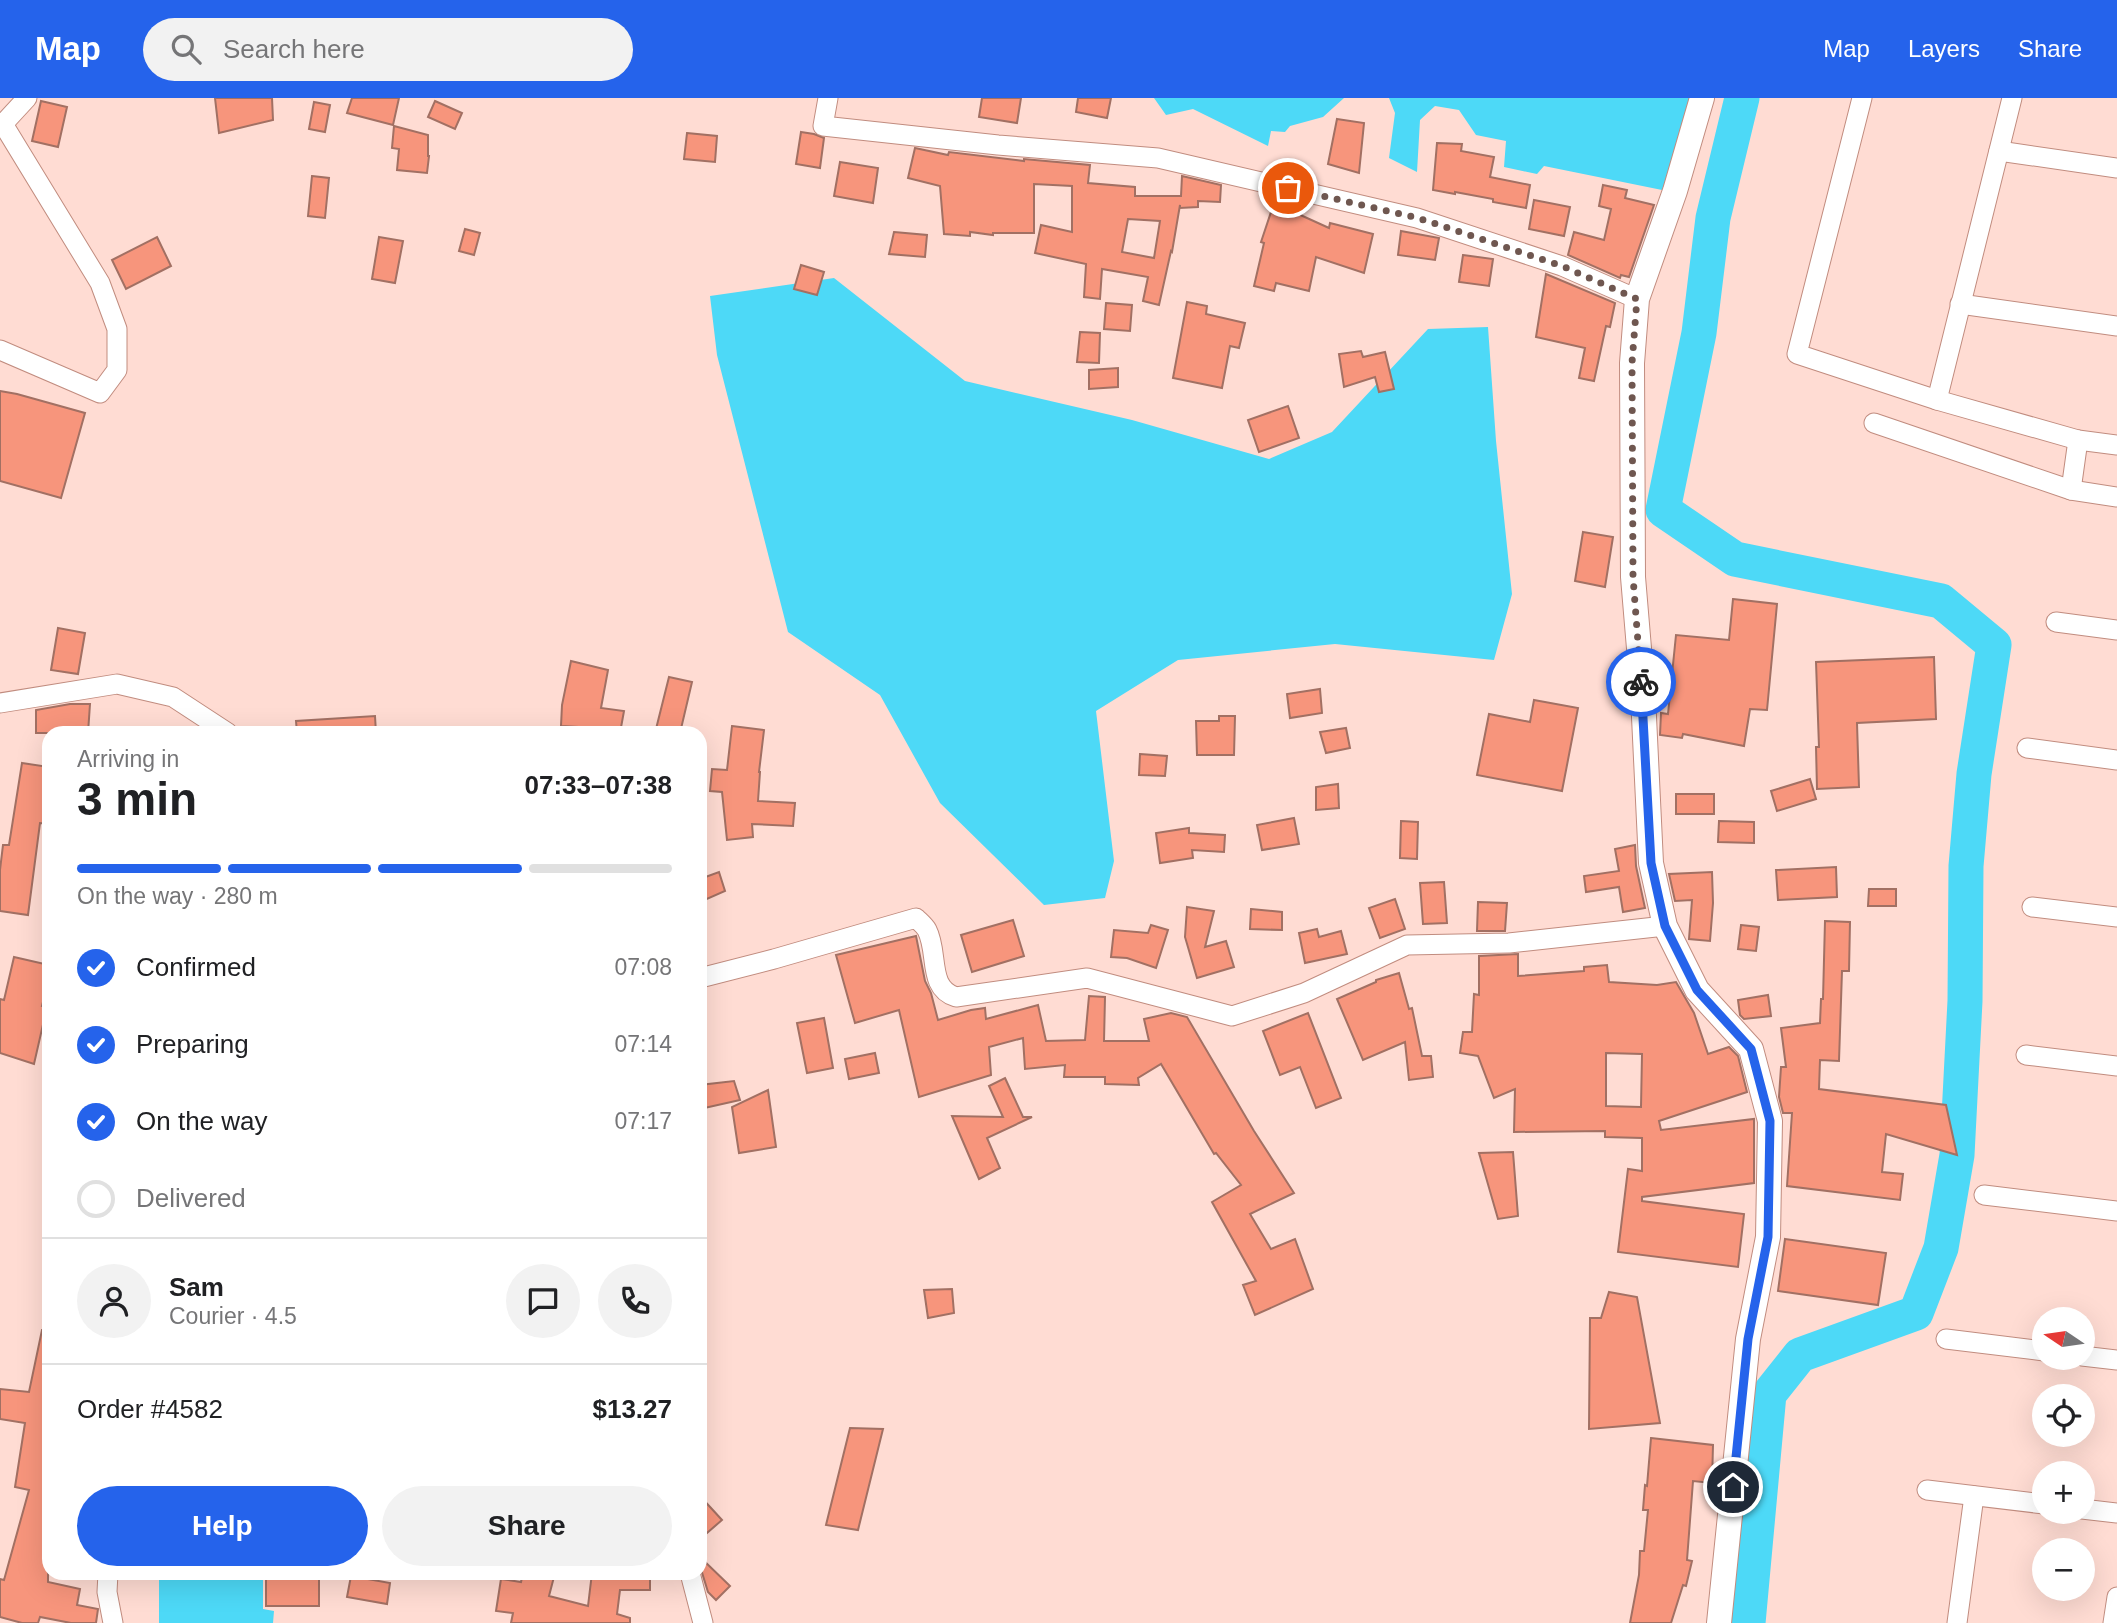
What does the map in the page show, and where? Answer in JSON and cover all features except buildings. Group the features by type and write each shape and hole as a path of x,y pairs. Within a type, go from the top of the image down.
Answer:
{"street":[{"path":"0,350 100,393 117,370 117,329 100,282 3,124 27,98"},
{"path":"828,98 823,126 998,145 1158,158 1418,218 1562,266 1637,299"},
{"path":"1702,98 1675,191 1637,299 1632,363 1633,577 1643,696 1651,863 1665,926 1697,990 1751,1049 1770,1121 1768,1237 1748,1339 1719,1623"},
{"path":"1861,98 1797,354 1937,400 2078,440 2117,445"},
{"path":"1937,400 2012,98"},
{"path":"1999,151 2117,169"},
{"path":"1960,304 2117,326"},
{"path":"1874,423 2071,489 2117,497"},
{"path":"2071,489 2078,440"},
{"path":"2056,622 2117,630"},
{"path":"0,703 117,684 173,696 218,726"},
{"path":"2027,748 2117,760"},
{"path":"2032,906 2117,918"},
{"path":"707,976 774,960 916,918 927,930 940,988 947,995 956,997 1087,978 1232,1016 1304,993 1407,945 1509,943 1665,926"},
{"path":"2026,1055 2117,1066"},
{"path":"1984,1195 2117,1211"},
{"path":"1947,1339 2032,1350"},
{"path":"2095,1357 2117,1360"},
{"path":"1927,1490 2032,1503"},
{"path":"1957,1623 1974,1496"},
{"path":"2095,1510 2117,1513"},
{"path":"108,1580 107,1592 113,1623"},
{"path":"692,1580 703,1623"},
{"path":"2113,1623 2117,1597"}],"water":[{"path":"1154,98 1344,98 1323,117 1290,126 1285,132 1271,131 1268,146 1193,109 1166,115"},
{"path":"1389,98 1692,98 1667,191 1544,166 1537,174 1504,167 1506,141 1476,135 1459,110 1435,106 1420,120 1417,172 1389,158 1395,113"},
{"path":"834,278 965,381 1132,420 1269,459 1332,432 1428,329 1488,327 1496,441 1512,594 1494,660 1335,644 1178,660 1096,711 1114,861 1105,898 1044,905 940,803 880,695 788,632 717,355 710,296"},
{"path":"159,1580 263,1580 263,1609 274,1611 273,1623 159,1623"}],"waterway":[{"path":"1742,98 1713,218 1699,333 1663,510 1735,559 1941,601 1994,645 1974,774 1966,866 1965,1001 1957,1155 1941,1248 1916,1313 1800,1355 1769,1394 1748,1623"}],"way so far":[{"path":"1288,188 1418,218 1562,266 1637,299 1632,363 1633,577 1641,682"}],"route":[{"path":"1641,682 1651,863 1665,926 1697,990 1751,1049 1770,1121 1768,1237 1748,1339 1733,1487"}]}
